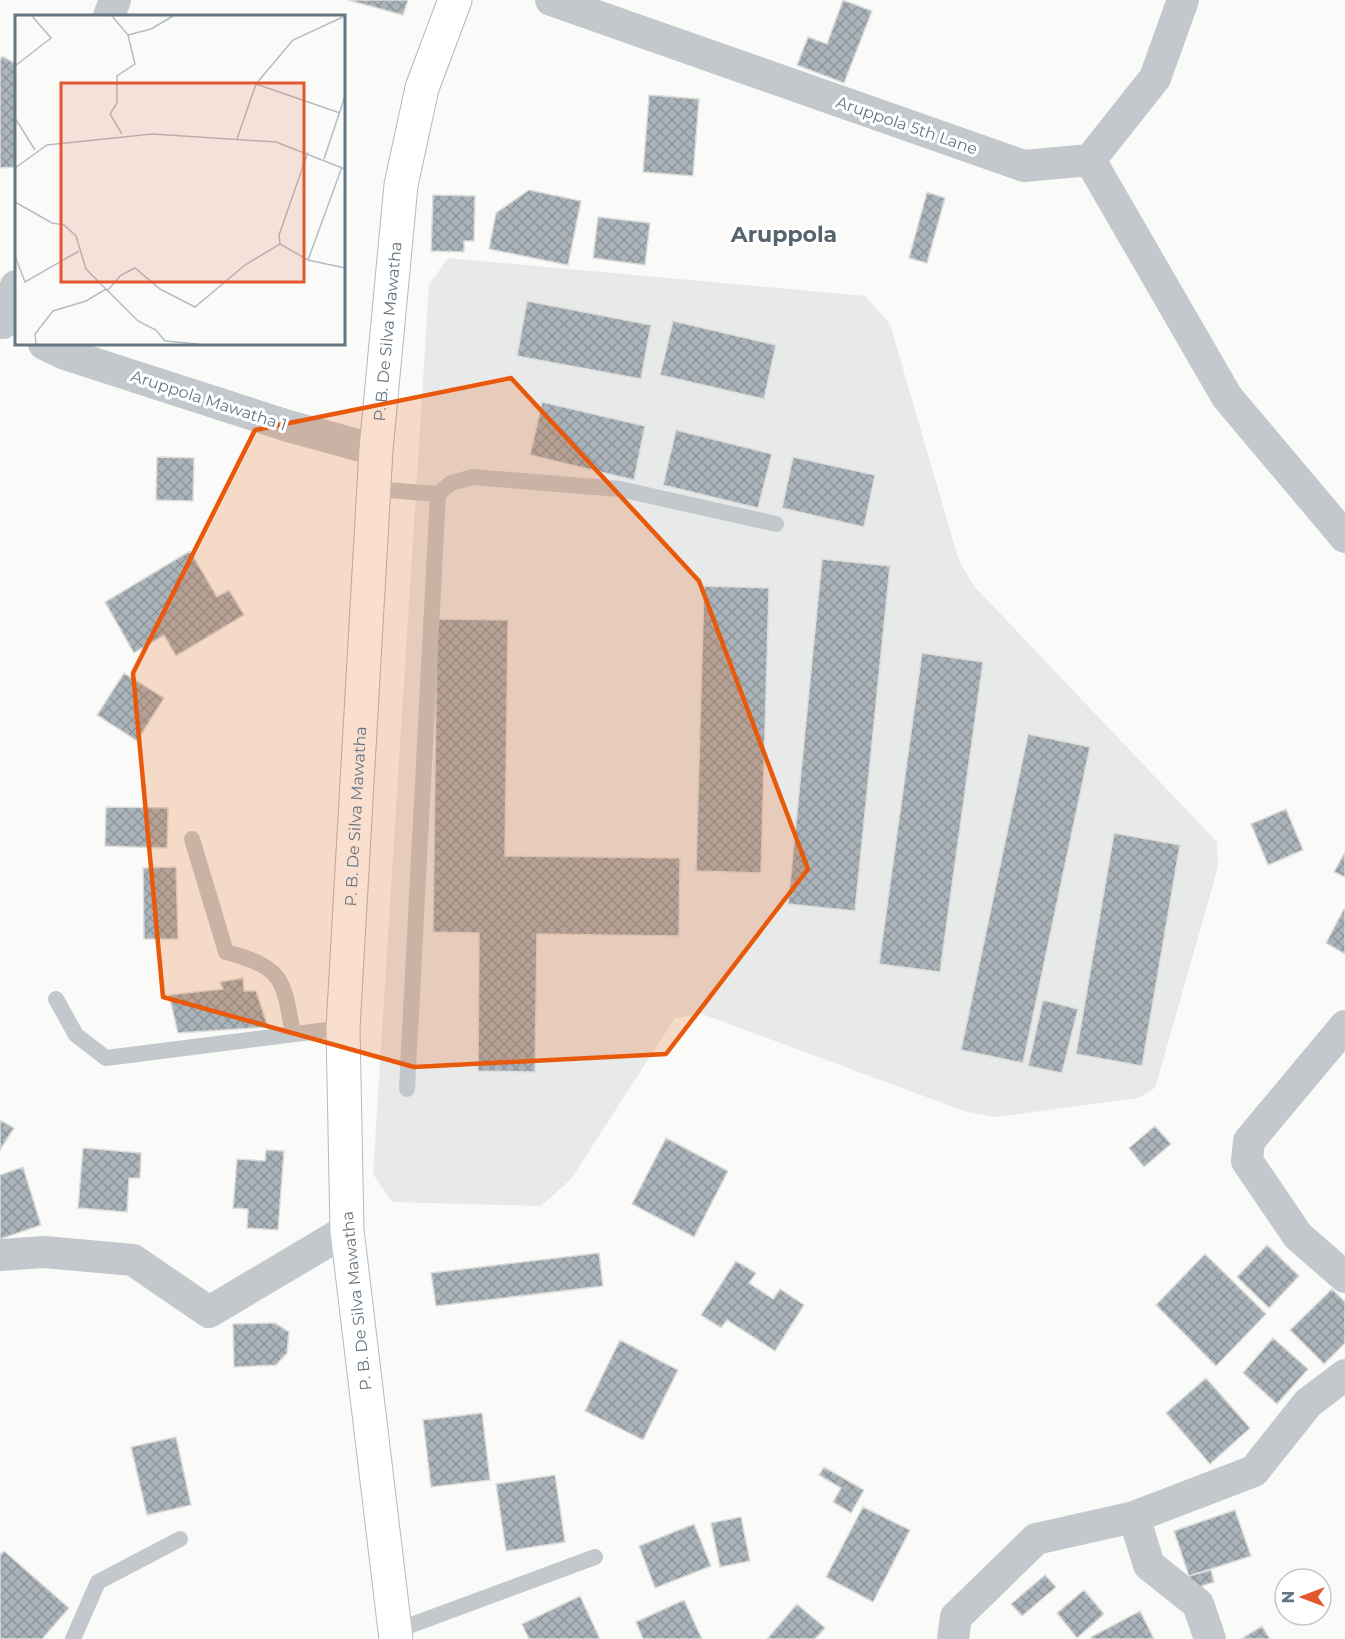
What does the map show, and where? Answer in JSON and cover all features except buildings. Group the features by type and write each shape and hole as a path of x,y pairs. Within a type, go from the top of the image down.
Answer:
{"street":[{"path":"110,15 115,0"},
{"name":"P. B. De Silva Mawatha","path":"396,1635 347,1230 343,1028 376,450 401,185 422,88 455,0"},
{"name":"Aruppola 5th Lane","path":"551,0 1024,166 1090,160"},
{"path":"1183,0 1155,78 1090,160 1227,397 1345,537"},
{"path":"7,325 15,290"},
{"name":"Aruppola Mawatha 1","path":"46,345 65,354 288,426 376,450"},
{"path":"1345,1026 1249,1141 1247,1161 1298,1236 1345,1277"},
{"path":"0,1255 44,1252 133,1260 209,1312 347,1230"},
{"path":"953,1639 956,1617 1036,1539 1134,1517 1254,1471 1308,1403 1345,1375"},
{"path":"1134,1517 1149,1565 1198,1604 1210,1639"}],"lane":[{"path":"374,489 438,494 451,483 473,477 620,489 776,524"},
{"path":"407,1089 438,494"},
{"path":"192,839 226,952 261,962 284,986 293,1034"},
{"path":"56,999 76,1035 106,1058 343,1028"},
{"path":"74,1639 98,1582 180,1539"},
{"path":"396,1635 595,1557"}],"highlighted area":[{"path":"511,378 699,581 808,869 666,1054 414,1067 163,997 133,673 255,430"}],"shaded area":[{"path":"448,258 865,296 890,324 959,561 974,586 1217,842 1218,867 1155,1088 1138,1098 995,1117 967,1112 702,1014 675,1018 571,1179 541,1206 392,1202 373,1174 429,285"}],"district":[{"name":"Aruppola","path":"784,234"}]}
